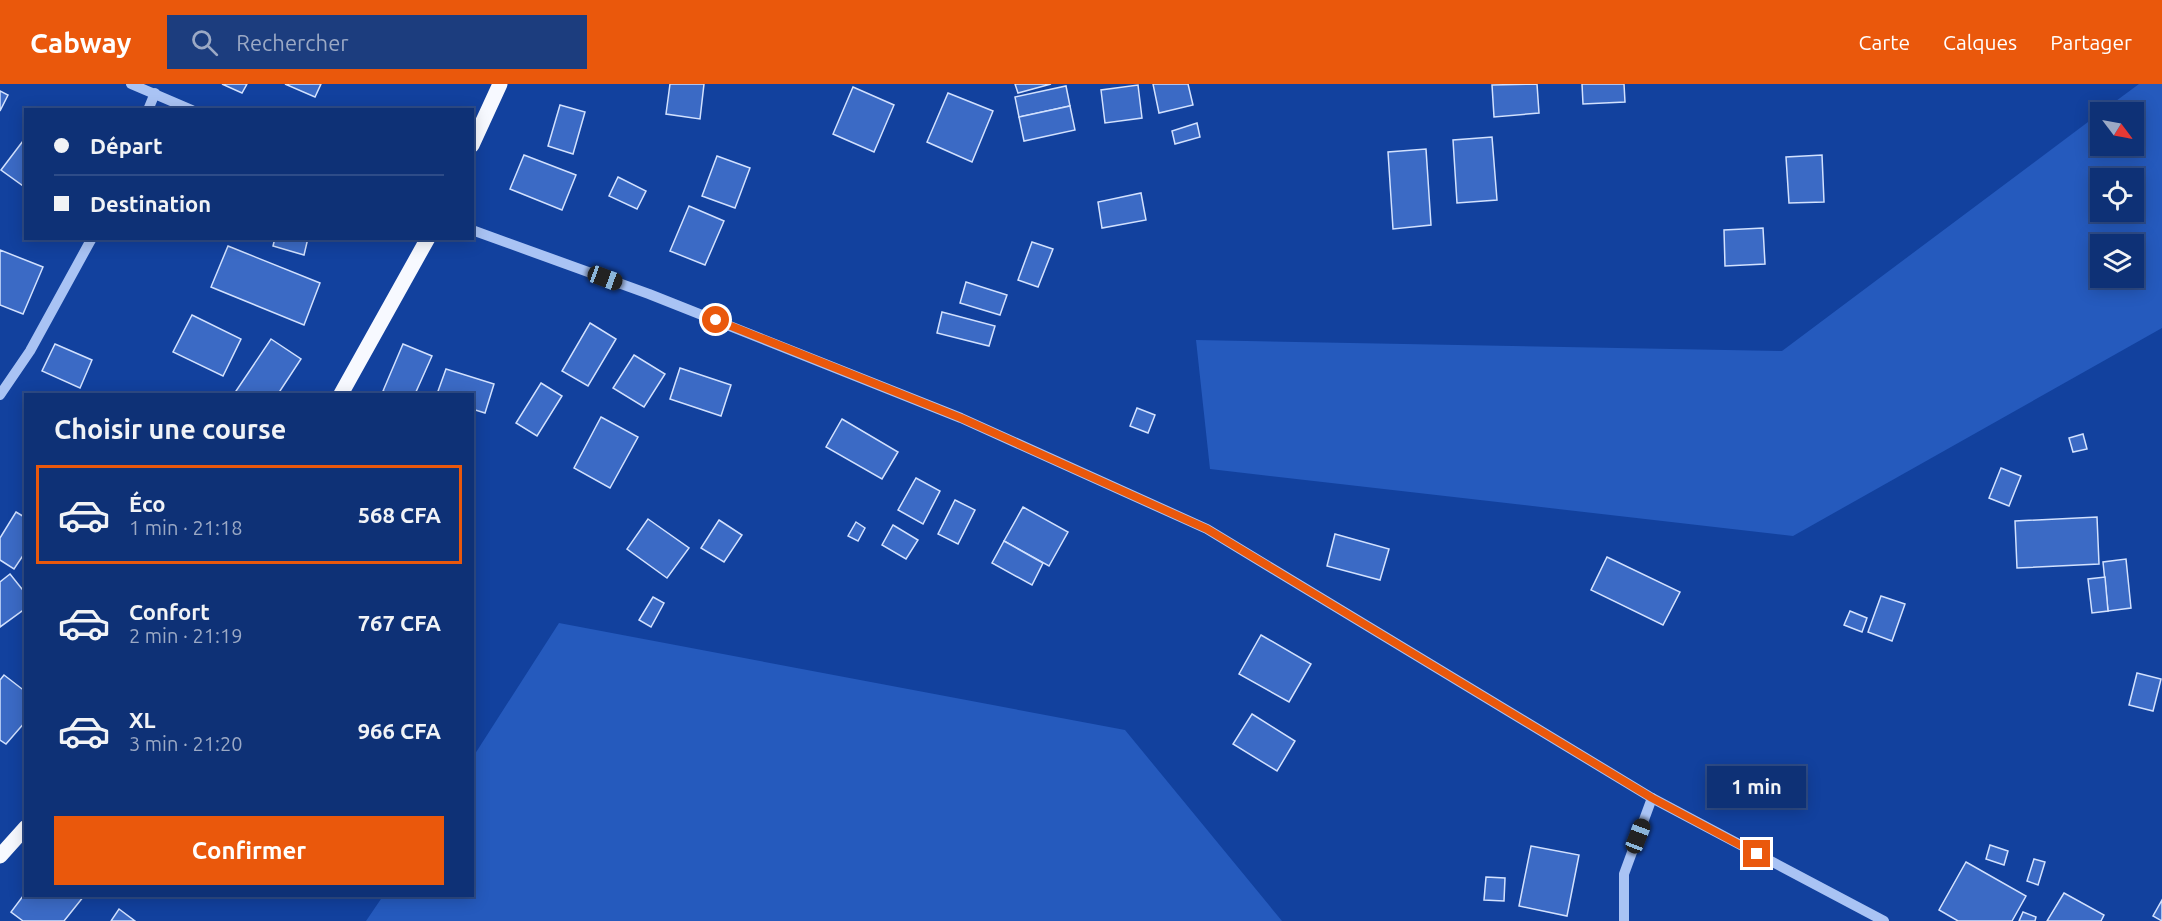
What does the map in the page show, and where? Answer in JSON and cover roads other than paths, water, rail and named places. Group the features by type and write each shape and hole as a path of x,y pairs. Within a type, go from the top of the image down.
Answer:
{"main road":[{"path":"474,141 500,84"},
{"path":"342,393 427,240"},
{"path":"0,856 24,829"}],"street":[{"path":"131,84 188,108"},
{"path":"149,108 155,93"},
{"path":"474,231 650,294 961,418 1207,529 1652,798 1884,921"},
{"path":"0,395 30,351 91,240"},
{"path":"1624,921 1624,874 1652,798"}]}
